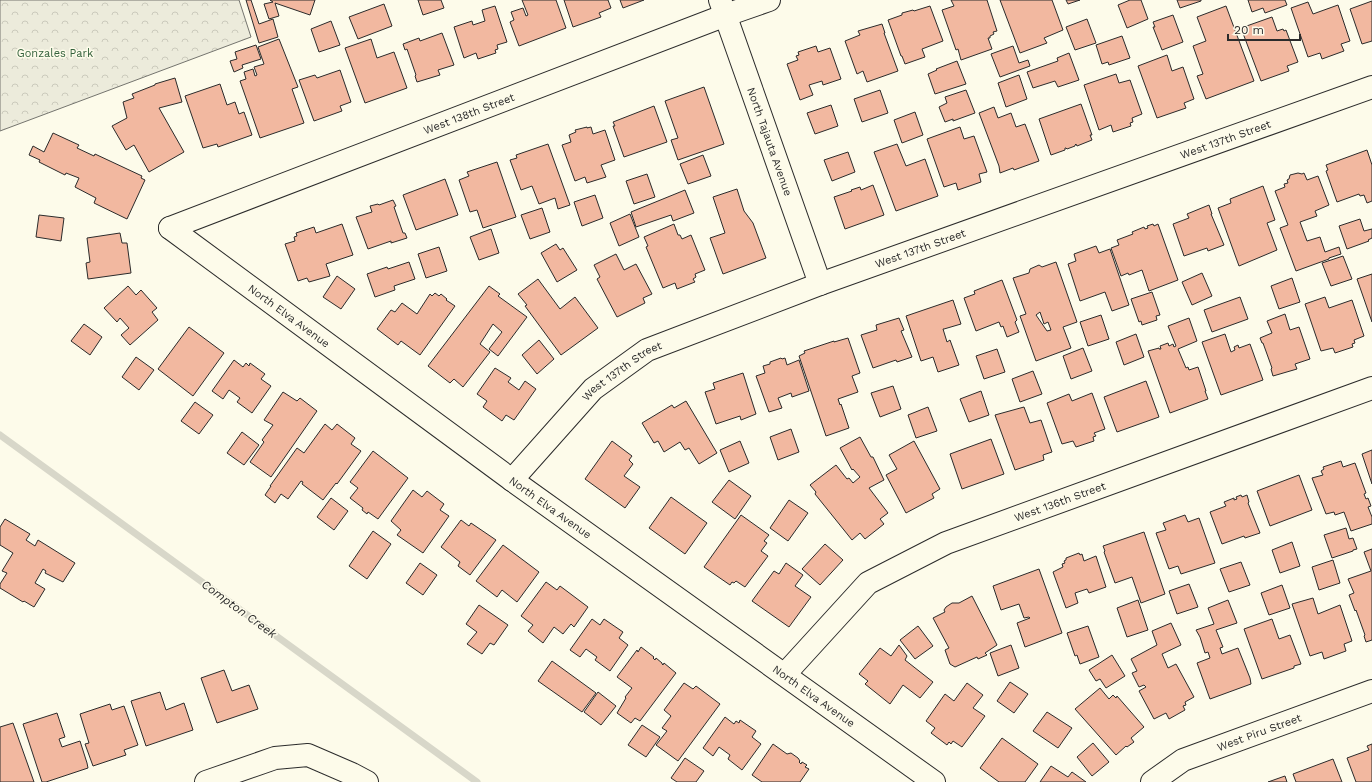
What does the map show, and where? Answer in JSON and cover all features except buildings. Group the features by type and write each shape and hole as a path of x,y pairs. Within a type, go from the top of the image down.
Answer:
{"street":[{"name":"West 138th Street","path":"170,228 723,8 769,0"},
{"name":"North Tajauta Avenue","path":"723,8 820,284"},
{"name":"West 137th Street","path":"512,480 593,389 647,350 820,284 1372,87"},
{"name":"North Elva Avenue","path":"170,228 512,480 934,782"},
{"name":"West 136th Street","path":"785,674 868,583 946,543 1372,388"},
{"name":"West Piru Street","path":"1152,782 1183,760 1372,691"},
{"path":"206,782 275,758 308,755 367,782"}],"green space":[{"name":"Gonzales Park","path":"0,0 239,0 251,37 0,131"}],"waterway":[{"name":"Compton Creek","path":"0,435 477,782"}]}
